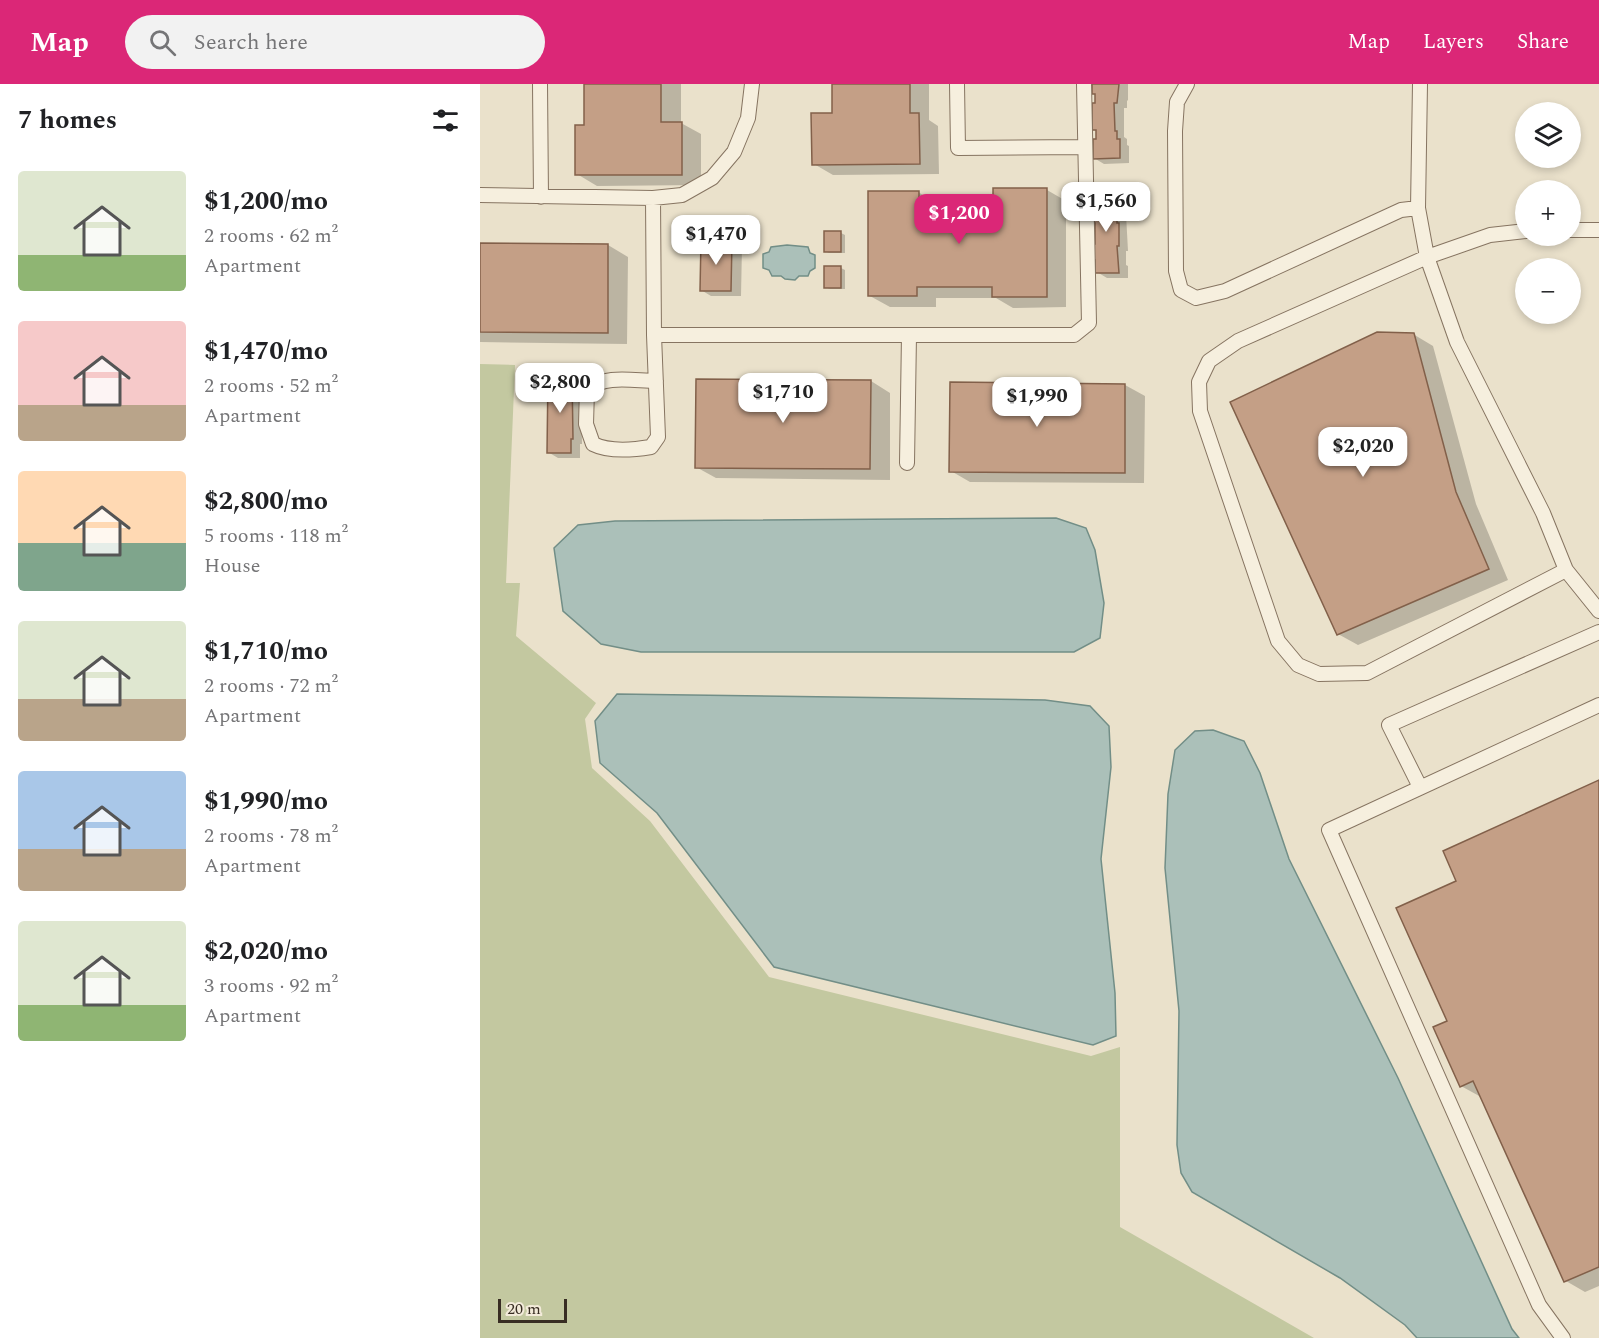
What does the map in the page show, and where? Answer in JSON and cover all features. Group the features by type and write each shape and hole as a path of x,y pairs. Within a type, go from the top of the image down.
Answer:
{"lane":[{"path":"540,84 540,197"},
{"path":"480,195 653,198 682,195 712,178 734,152 748,118 752,84"},
{"path":"957,84 958,148 1085,147"},
{"path":"654,335 1074,334 1089,323 1084,84"},
{"path":"1187,84 1177,102 1175,131 1176,271 1181,290 1196,298 1225,291 1401,210 1418,207"},
{"path":"1420,84 1418,207 1427,256 1457,342 1542,513 1566,570 1599,611"},
{"path":"653,198 654,335 656,381 658,437 651,447 637,449 601,448 593,444 586,424 587,390 604,380 656,381"},
{"path":"1581,230 1599,230"},
{"path":"1515,232 1490,234 1427,256 1238,341 1209,361 1199,382 1200,411 1278,641 1298,665 1319,674 1367,673 1566,570"},
{"path":"907,463 909,334"},
{"path":"1420,787 1389,725 1599,632"},
{"path":"1563,1338 1539,1305 1329,830 1599,705"}],"green space":[{"path":"480,364 515,365 506,583 520,583 516,636 596,703 585,719 592,768 650,821 769,977 1091,1056 1120,1047 1120,1227 1314,1338 480,1338"}],"water":[{"path":"787,245 808,247 810,253 815,255 815,268 808,276 799,276 795,280 785,279 781,276 772,276 769,270 763,268 763,254 769,252 771,247"},
{"path":"1056,518 1086,528 1095,550 1104,603 1100,638 1074,652 641,652 601,644 563,611 554,548 578,525 615,521"},
{"path":"617,694 1045,700 1090,706 1109,726 1111,767 1101,859 1115,993 1116,1036 1093,1045 774,967 657,813 600,763 595,721"},
{"path":"1213,730 1244,741 1260,773 1289,859 1398,1078 1512,1329 1519,1338 1417,1338 1405,1325 1340,1278 1192,1192 1181,1173 1177,1145 1179,1011 1165,868 1168,794 1175,750 1195,731"}],"building":[{"path":"584,84 661,84 661,122 682,122 682,175 575,175 575,125 584,125"},
{"path":"832,84 910,84 910,113 919,113 920,164 812,165 811,113 832,113"},
{"path":"1092,84 1119,84 1117,103 1114,103 1115,131 1117,131 1117,139 1120,139 1120,158 1093,159 1093,139 1096,139 1096,130 1092,130 1092,103 1095,103 1095,94 1092,94"},
{"path":"993,188 1047,188 1047,297 992,297 992,287 917,287 917,296 868,296 868,191 919,191 919,209 993,209"},
{"path":"1095,194 1119,194 1117,223 1119,223 1119,246 1117,246 1119,273 1095,273 1093,244 1095,244 1095,223 1093,223"},
{"path":"824,231 841,231 841,252 824,252"},
{"path":"701,240 732,240 731,291 700,291"},
{"path":"480,243 608,244 608,333 480,332"},
{"path":"824,266 841,266 841,288 824,288"},
{"path":"1377,332 1414,333 1456,492 1489,569 1337,635 1230,402"},
{"path":"548,375 572,376 573,439 571,439 571,453 547,453"},
{"path":"696,379 871,380 870,469 695,468"},
{"path":"950,382 1125,384 1125,473 949,472"},
{"path":"1599,780 1599,1267 1564,1282 1473,1081 1460,1087 1433,1027 1447,1021 1396,908 1456,881 1443,851"}]}
